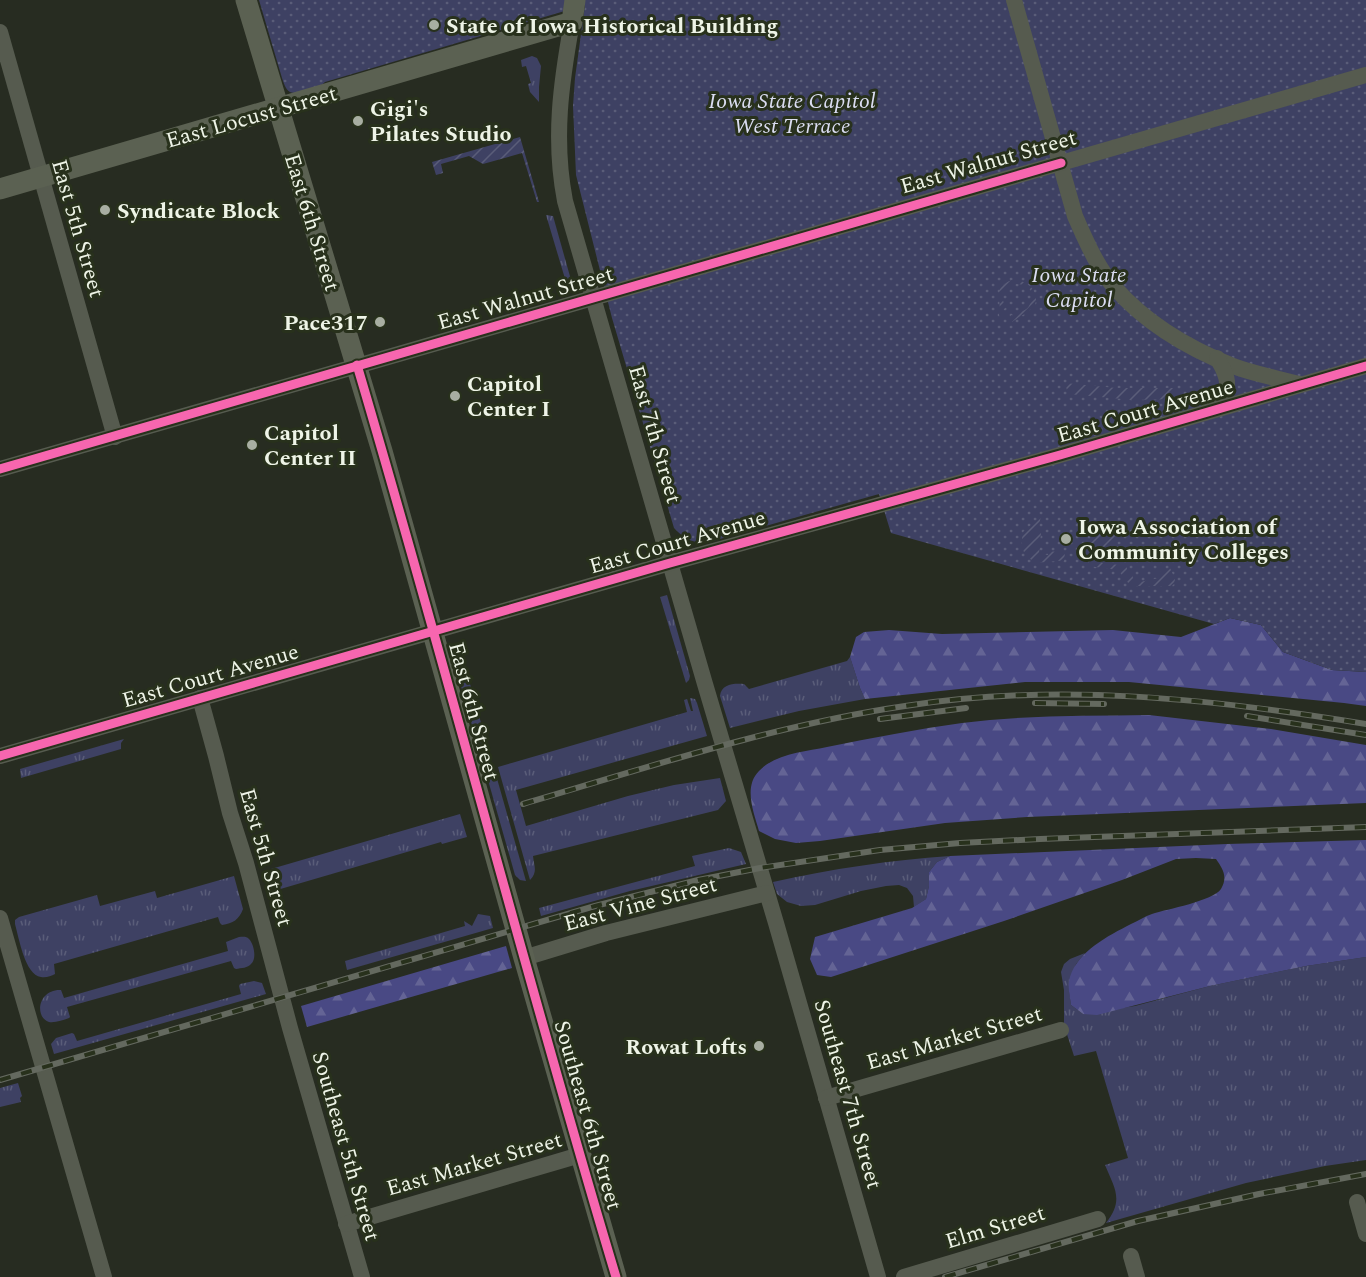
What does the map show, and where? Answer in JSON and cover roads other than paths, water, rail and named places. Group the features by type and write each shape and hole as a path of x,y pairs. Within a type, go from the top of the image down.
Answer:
{"main road":[{"name":"East 6th Street","path":"246,0 357,365 525,961"},
{"path":"572,21 575,0"},
{"name":"East Locust Street","path":"0,189 572,21"},
{"name":"Southeast 6th Street","path":"525,961 616,1277"}],"street":[{"path":"1014,0 1075,216 1099,265 1114,287 1154,323 1172,335 1233,366 1260,375 1302,384"},
{"name":"East 7th Street","path":"572,21 559,109 560,176 593,298 776,922"},
{"name":"East 5th Street","path":"0,32 115,437"},
{"name":"East Walnut Street","path":"0,469 1366,75"},
{"path":"1205,413 1226,393 1226,376 1217,358"},
{"name":"East Court Avenue","path":"0,756 1366,366"},
{"name":"East 5th Street","path":"200,698 290,1028"},
{"name":"East Vine Street","path":"525,961 606,933 767,893"},
{"path":"0,918 104,1277"},
{"name":"Southeast 7th Street","path":"776,922 878,1277"},
{"name":"Southeast 5th Street","path":"290,1028 362,1277"},
{"name":"East Market Street","path":"826,1098 1060,1030"},
{"name":"East Market Street","path":"346,1224 580,1155"},
{"path":"1357,1202 1366,1234"},
{"name":"Elm Street","path":"904,1277 1098,1219"},
{"path":"1131,1256 1137,1277"}],"railway":[{"path":"523,804 713,748 808,724 905,706 963,699 1020,695 1136,697 1251,707 1366,724"},
{"path":"1035,703 1104,704"},
{"path":"880,719 966,708"},
{"path":"1247,716 1366,735"},
{"path":"0,1080 595,906 698,880 760,868 880,850 960,843 1366,827"},
{"path":"945,1277 1138,1221 1259,1194 1366,1174"}],"place":[{"name":"State of Iowa Historical Building","path":"434,25"},
{"name":"Gigi's Pilates Studio","path":"358,121"},
{"name":"Syndicate Block","path":"105,210"},
{"name":"Pace317","path":"380,322"},
{"name":"Capitol Center I","path":"455,396"},
{"name":"Capitol Center II","path":"252,445"},
{"name":"Iowa Association of Community Colleges","path":"1066,539"},
{"name":"Rowat Lofts","path":"759,1046"}],"park label":[{"name":"Iowa State Capitol West Terrace","path":"792,112"},
{"name":"Iowa State Capitol","path":"1079,286"}]}
